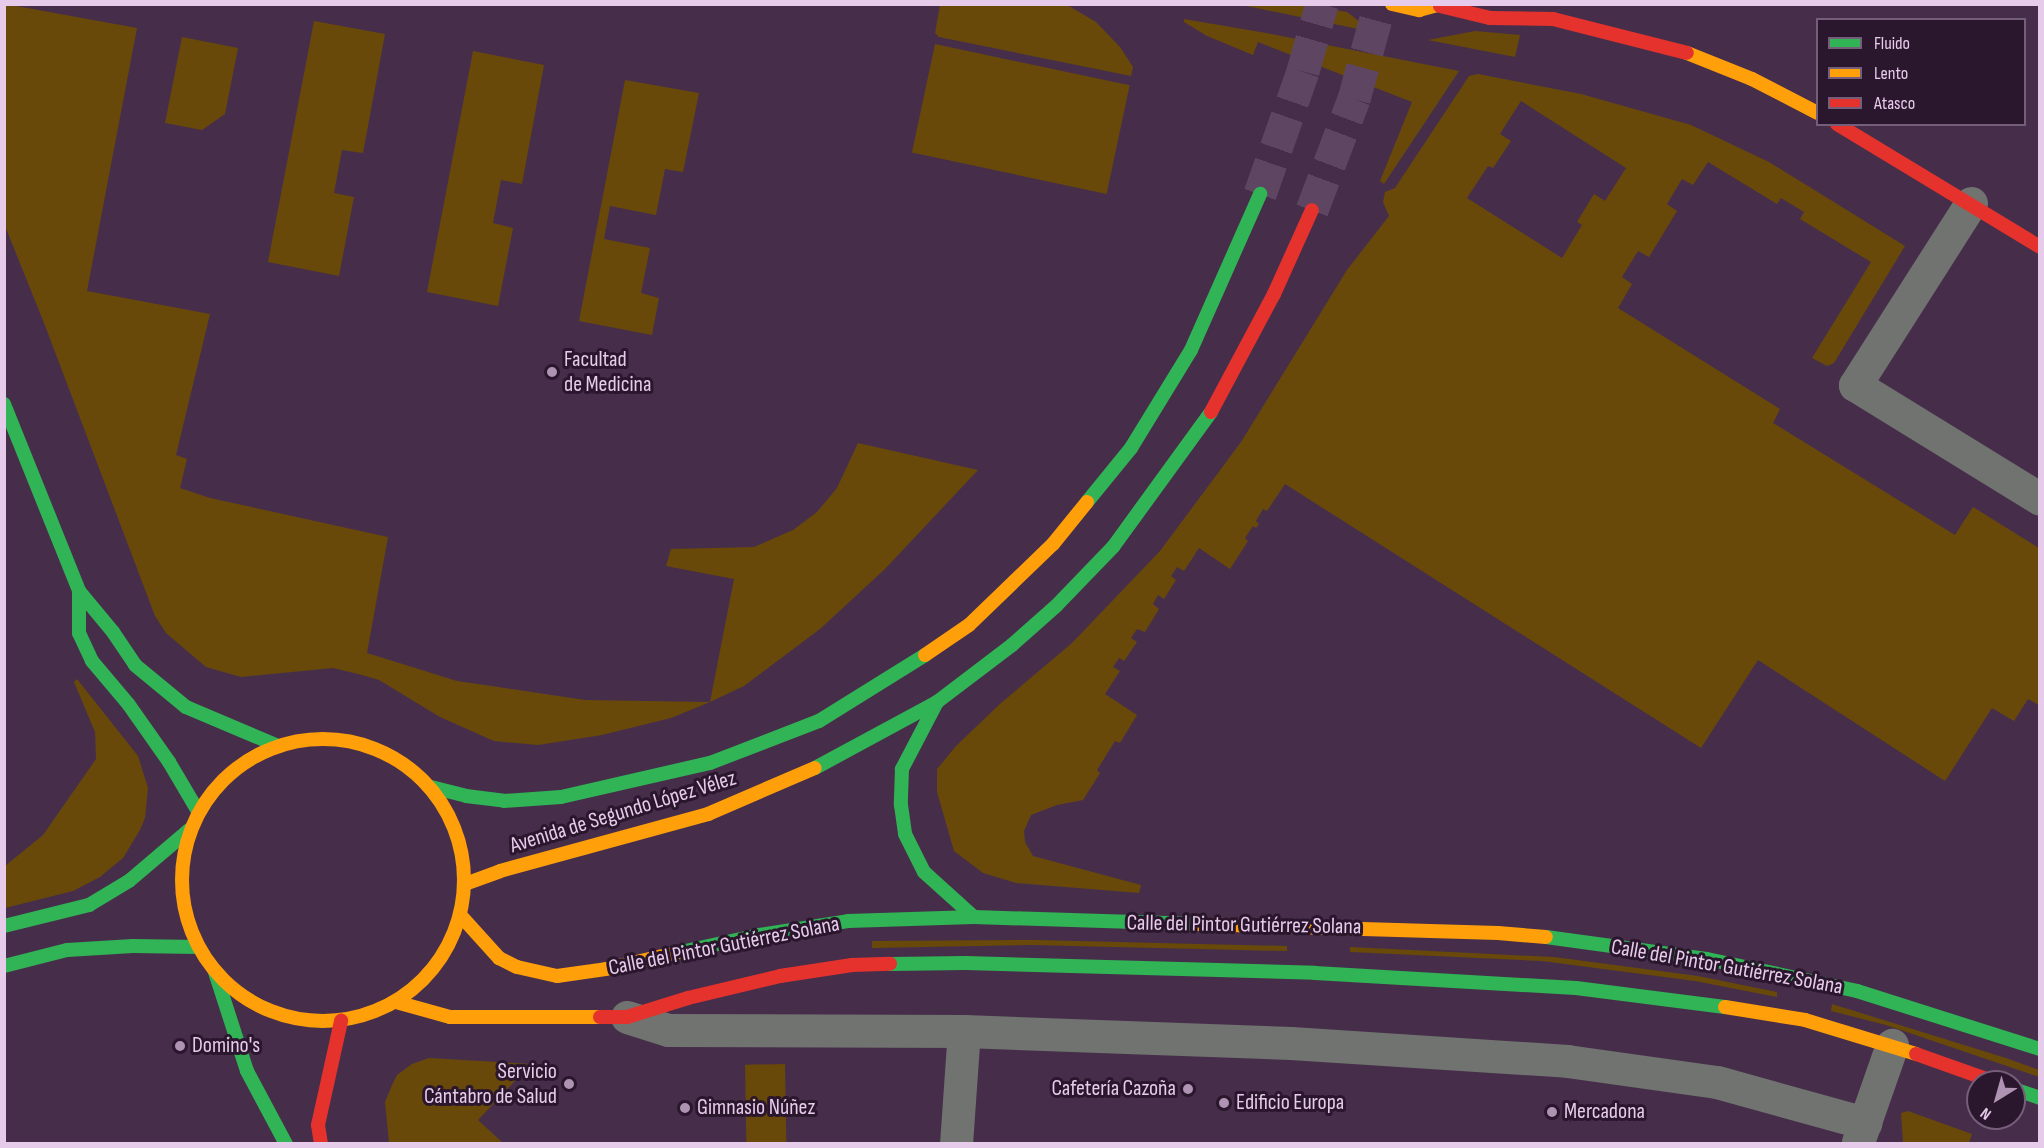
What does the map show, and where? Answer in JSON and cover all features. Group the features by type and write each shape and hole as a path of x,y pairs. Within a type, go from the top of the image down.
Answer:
{"main road":[{"path":"1392,4 1419,10 1441,5 1490,18 1553,19 1631,37 1694,55 1752,79 1816,112"},
{"path":"1529,4 1553,19"},
{"path":"1840,126 1971,203 2040,247"},
{"name":"Avenida de Segundo López Vélez","path":"431,787 504,801 561,796 710,763 819,721 896,675 969,625 1053,544 1131,448 1191,350 1260,195"},
{"name":"Avenida de Segundo López Vélez","path":"465,884 500,871 708,813 796,778 938,702 1012,645 1057,605 1113,547 1206,421 1274,294 1312,210"},
{"path":"4,404 79,591 113,632 135,665 186,707 276,745"},
{"path":"79,591 80,633 92,661 129,705 169,762 198,811"},
{"path":"938,702 902,769 901,805 905,834 924,872 949,898 975,917"},
{"path":"317,737 360,743 399,760 431,787 457,832 465,884 461,916 447,950 425,979 396,1002 369,1014 341,1021 306,1021 272,1012 241,996 215,972 198,947 181,890 189,830 198,811 219,783 244,760 276,745 317,737"},
{"path":"4,926 89,905 129,881 189,830"},
{"name":"Calle del Pintor Gutiérrez Solana","path":"461,916 499,958 517,967 557,976 606,969 759,935 848,921 975,917 1498,933 1577,940 1707,959 1816,982 1857,992 2040,1049"},
{"path":"4,966 67,950 133,946 198,947"},
{"name":"Calle del Pintor Gutiérrez Solana","path":"396,1002 450,1017 627,1017 688,998 790,974 852,964 966,963 1315,973 1576,988 1719,1006 1805,1020 1892,1045 1966,1072"},
{"path":"215,972 248,1071 286,1143"},
{"path":"321,1143 318,1125 341,1021"}],"street":[{"path":"1971,203 1855,385 2040,499"},
{"name":"Calle del Pintor Gutiérrez Solana","path":"627,1017 668,1030 964,1031 1291,1043 1567,1061 1717,1082 1861,1133"},
{"path":"956,1143 964,1031"},
{"path":"1861,1133 1892,1045"}],"shaded area":[{"path":"5,4 137,28 87,291 210,314 176,455 187,459 180,488 210,498 388,537 367,653 457,681 585,700 710,702 671,718 602,735 538,745 494,741 440,717 379,680 333,668 241,677 206,667 166,633 155,616 5,226"},
{"path":"1237,4 1307,5 1347,12 1373,32"},
{"path":"940,5 1067,5 1096,22 1120,47 1133,67 1131,76 939,37 935,33"},
{"path":"1184,19 1459,71 1384,184 1380,181 1412,102 1258,42 1253,55 1207,36 1184,22"},
{"path":"314,21 385,34 363,153 342,150 334,193 354,197 339,276 268,262"},
{"path":"1475,31 1520,35 1515,57 1428,40"},
{"path":"182,37 238,48 225,114 202,130 165,123"},
{"path":"935,44 1130,85 1107,194 912,153"},
{"path":"473,51 544,65 522,184 501,180 493,223 513,228 498,306 427,292"},
{"path":"1478,74 1581,94 1691,125 1769,162 1905,246 1834,363 1827,366 1812,358 1871,262 1800,219 1804,212 1781,198 1777,204 1708,162 1693,185 1682,179 1667,204 1677,211 1649,257 1638,251 1622,277 1632,284 1618,308 1780,409 1773,423 1955,535 1973,507 2039,548 2039,705 2028,699 2014,721 1992,708 1945,781 1758,660 1701,748 1285,484 1267,511 1263,509 1256,521 1259,524 1256,528 1253,526 1245,538 1248,541 1230,569 1199,548 1184,571 1177,567 1171,576 1176,580 1164,599 1158,595 1153,604 1159,609 1145,632 1137,629 1131,638 1137,642 1124,661 1119,658 1113,667 1120,671 1105,694 1137,715 1120,743 1115,741 1097,770 1100,773 1083,800 1057,805 1031,815 1024,831 1025,842 1033,856 1141,885 1139,893 1016,883 983,873 954,851 937,792 937,769 956,746 1001,703 1072,643 1160,551 1241,442 1347,270 1389,216 1383,202 1385,192 1395,188 1469,76","holes":["1521,101 1626,168 1605,201 1594,194 1577,222 1582,225 1562,258 1467,198 1488,166 1493,168 1511,141 1500,134"]},
{"path":"625,80 699,93 683,172 665,169 656,215 610,206 604,239 650,248 641,293 659,298 652,335 579,321"},
{"path":"858,443 978,470 885,569 820,629 744,686 710,702 734,579 666,566 671,549 754,547 793,530 817,512 837,488"},
{"path":"77,679 138,756 148,788 145,818 123,858 100,877 73,891 5,908 5,866 43,835 96,759 95,732 74,682"},
{"path":"1035,940 1287,946 1287,951 1032,945 872,948 872,941"},
{"path":"1350,947 1554,957 1698,976 1777,992 1777,997 1695,981 1542,961 1350,952"},
{"path":"1832,1004 2006,1058 2039,1070 2039,1077 2026,1073 2026,1070 2018,1070 1886,1025 1831,1011"},
{"path":"429,1058 531,1064 478,1120 503,1143 389,1143 385,1102 392,1085 397,1075 412,1064"},
{"path":"785,1064 786,1143 746,1144 745,1065"},
{"path":"1908,1111 1972,1134 1969,1143 1903,1143 1901,1113"}],"tunnel":[{"path":"1260,194 1303,71 1322,4"},
{"path":"1312,210 1354,99 1380,4"}],"traffic: fast":[{"path":"1087,502 1131,448 1191,350 1260,194"},
{"path":"4,404 79,591 113,632 135,665 186,707 276,745"},
{"path":"815,768 937,702 1012,645 1057,605 1113,547 1211,412"},
{"path":"79,591 79,633 92,661 129,705 169,762 198,811"},
{"path":"431,787 466,796 504,801 561,797 710,763 819,721 925,655"},
{"path":"937,702 902,769 901,805 905,834 924,872 974,917"},
{"path":"4,926 89,905 129,881 189,830"},
{"path":"676,953 759,935 848,921 974,917 1198,924"},
{"path":"1546,937 1707,959 1857,991 2040,1049"},
{"path":"4,966 67,950 133,946 198,947"},
{"path":"890,964 966,963 1315,973 1576,988 1725,1007"},
{"path":"215,972 247,1071 286,1144"},
{"path":"2026,1093 2040,1098"}],"traffic: slow":[{"path":"1392,4 1419,10 1442,4"},
{"path":"1687,53 1752,79 1816,112"},
{"path":"925,655 969,625 1053,544 1087,502"},
{"path":"337,739 351,741 390,755 423,780 448,813 454,826 462,852 464,880 462,908 454,934 448,947 423,980 390,1005 377,1011 351,1019 309,1021 295,1019 256,1005 233,989 214,970 198,947 184,908 182,866 184,852 198,813 214,790 233,771 256,755 295,741 337,739"},
{"path":"465,884 500,871 708,814 815,768"},
{"path":"461,916 499,958 517,967 557,976 606,969 676,953"},
{"path":"1198,924 1498,933 1546,937"},
{"path":"396,1002 450,1017 600,1017"},
{"path":"1725,1007 1805,1020 1916,1054"}],"traffic: jam":[{"path":"1440,6 1490,18 1553,19 1687,53"},
{"path":"1840,126 2040,247"},
{"path":"1211,412 1274,294 1312,210"},
{"path":"600,1017 627,1017 688,998 780,976 852,965 890,964"},
{"path":"321,1144 318,1125 341,1021"},
{"path":"1916,1054 1966,1072"}],"place":[{"name":"Facultad de Medicina","path":"552,372"},
{"name":"Domino's","path":"180,1046"},
{"name":"Servicio Cántabro de Salud","path":"569,1084"},
{"name":"Cafetería Cazoña","path":"1188,1089"},
{"name":"Edificio Europa","path":"1224,1103"},
{"name":"Gimnasio Núñez","path":"685,1108"},
{"name":"Mercadona","path":"1552,1112"}]}
